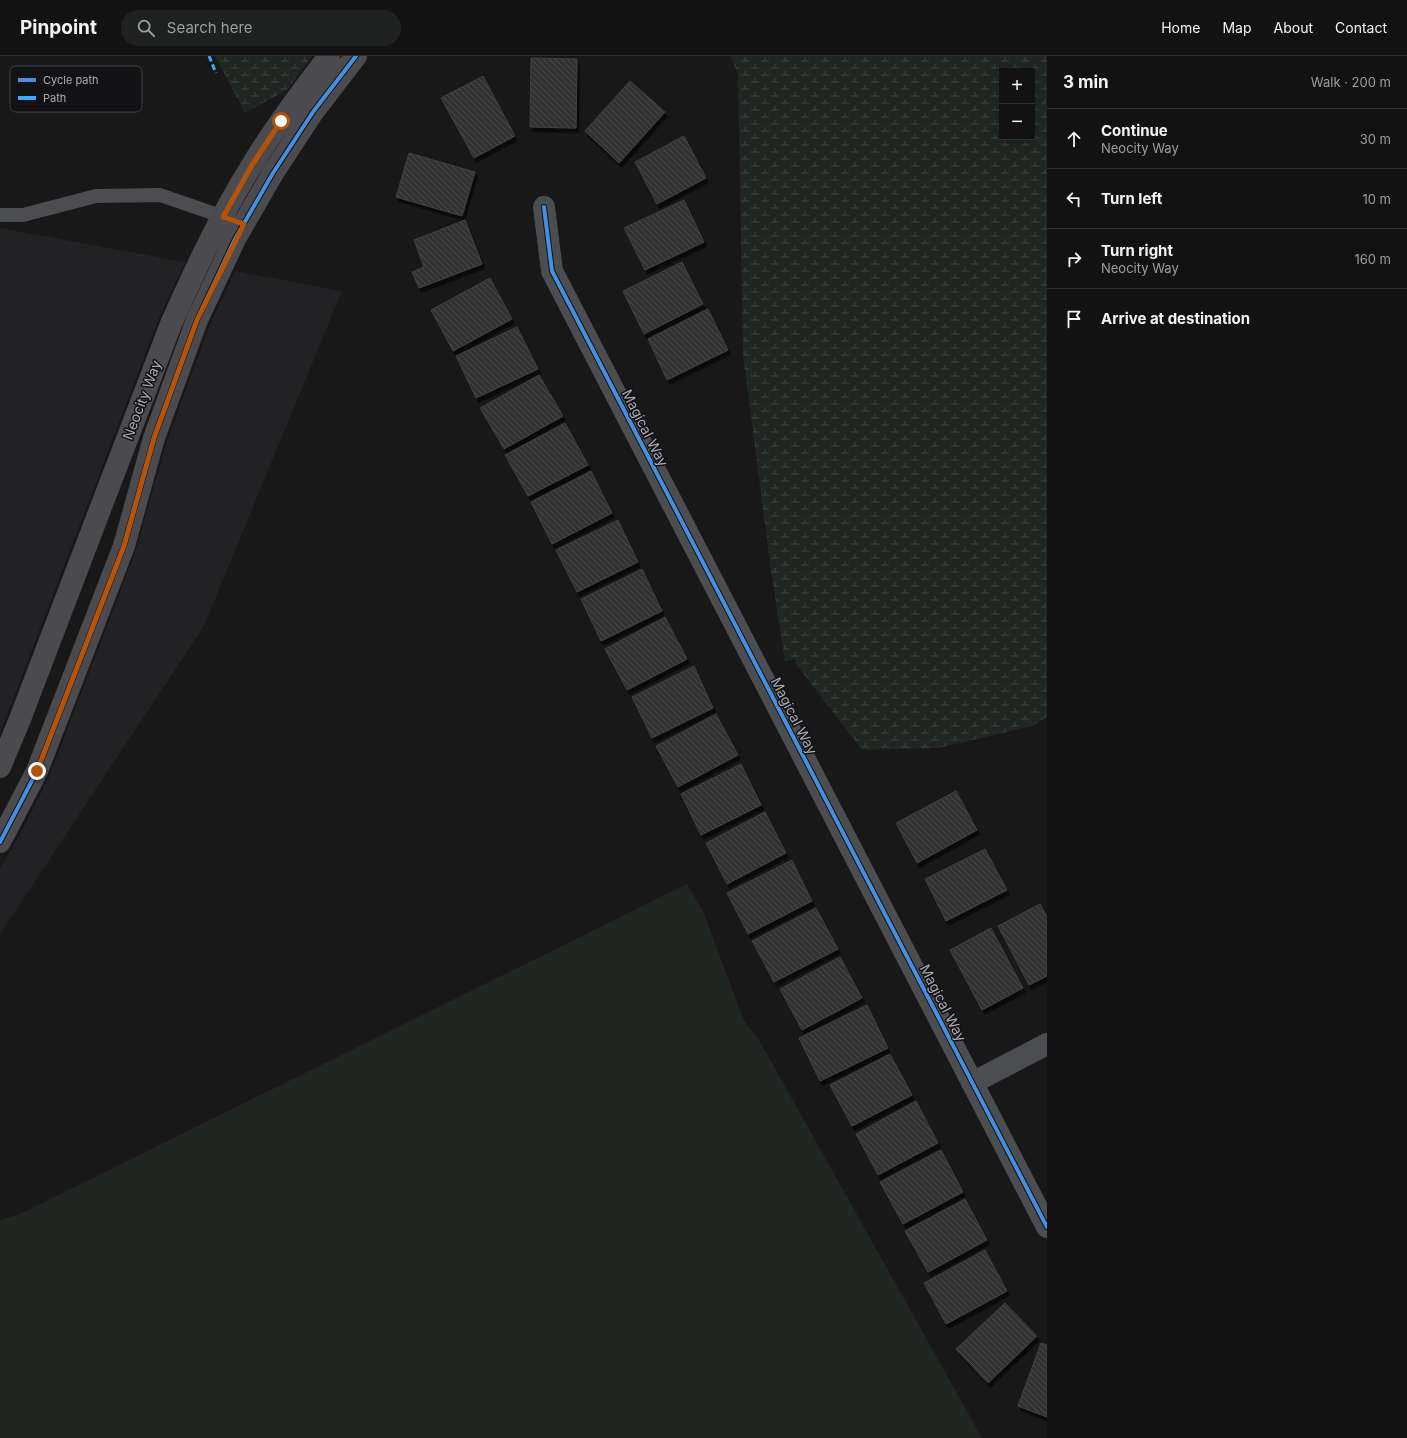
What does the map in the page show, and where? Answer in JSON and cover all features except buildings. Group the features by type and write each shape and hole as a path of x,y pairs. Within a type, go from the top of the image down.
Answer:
{"street":[{"name":"Neocity Way","path":"0,767 20,719 171,324 194,273 252,165 302,91 329,56"},
{"name":"Neocity Way","path":"0,842 37,771 124,546 154,438 197,320 244,224 273,173 313,112 356,56"},
{"name":"Magical Way","path":"544,207 552,270 1047,1227"},
{"path":"972,1082 1047,1044"}],"lane":[{"path":"0,215 23,216 96,196 160,195 244,224"}],"shaded area":[{"path":"0,228 185,262 159,318 0,733"},
{"path":"235,271 342,291 204,626 0,934 0,868 22,831 49,777 135,553 166,444 209,327"}],"green space":[{"path":"215,56 312,56 287,90 245,113"},
{"path":"730,56 1047,56 1047,717 1032,726 939,748 862,750 796,664 795,659 785,661 771,571 743,354 738,74"},
{"path":"687,884 703,911 744,1021 758,1038 982,1438 0,1438 0,1220 18,1215"}],"marked path":[{"path":"209,56 216,73"}],"cycle path":[{"path":"0,842 37,771 124,546 154,438 197,320 235,239 273,173 313,112 356,56"},
{"path":"544,207 552,271 1047,1227"}],"route":[{"path":"37,771 124,546 154,438 197,320 235,239 244,224 223,217 252,165 281,121"}]}
